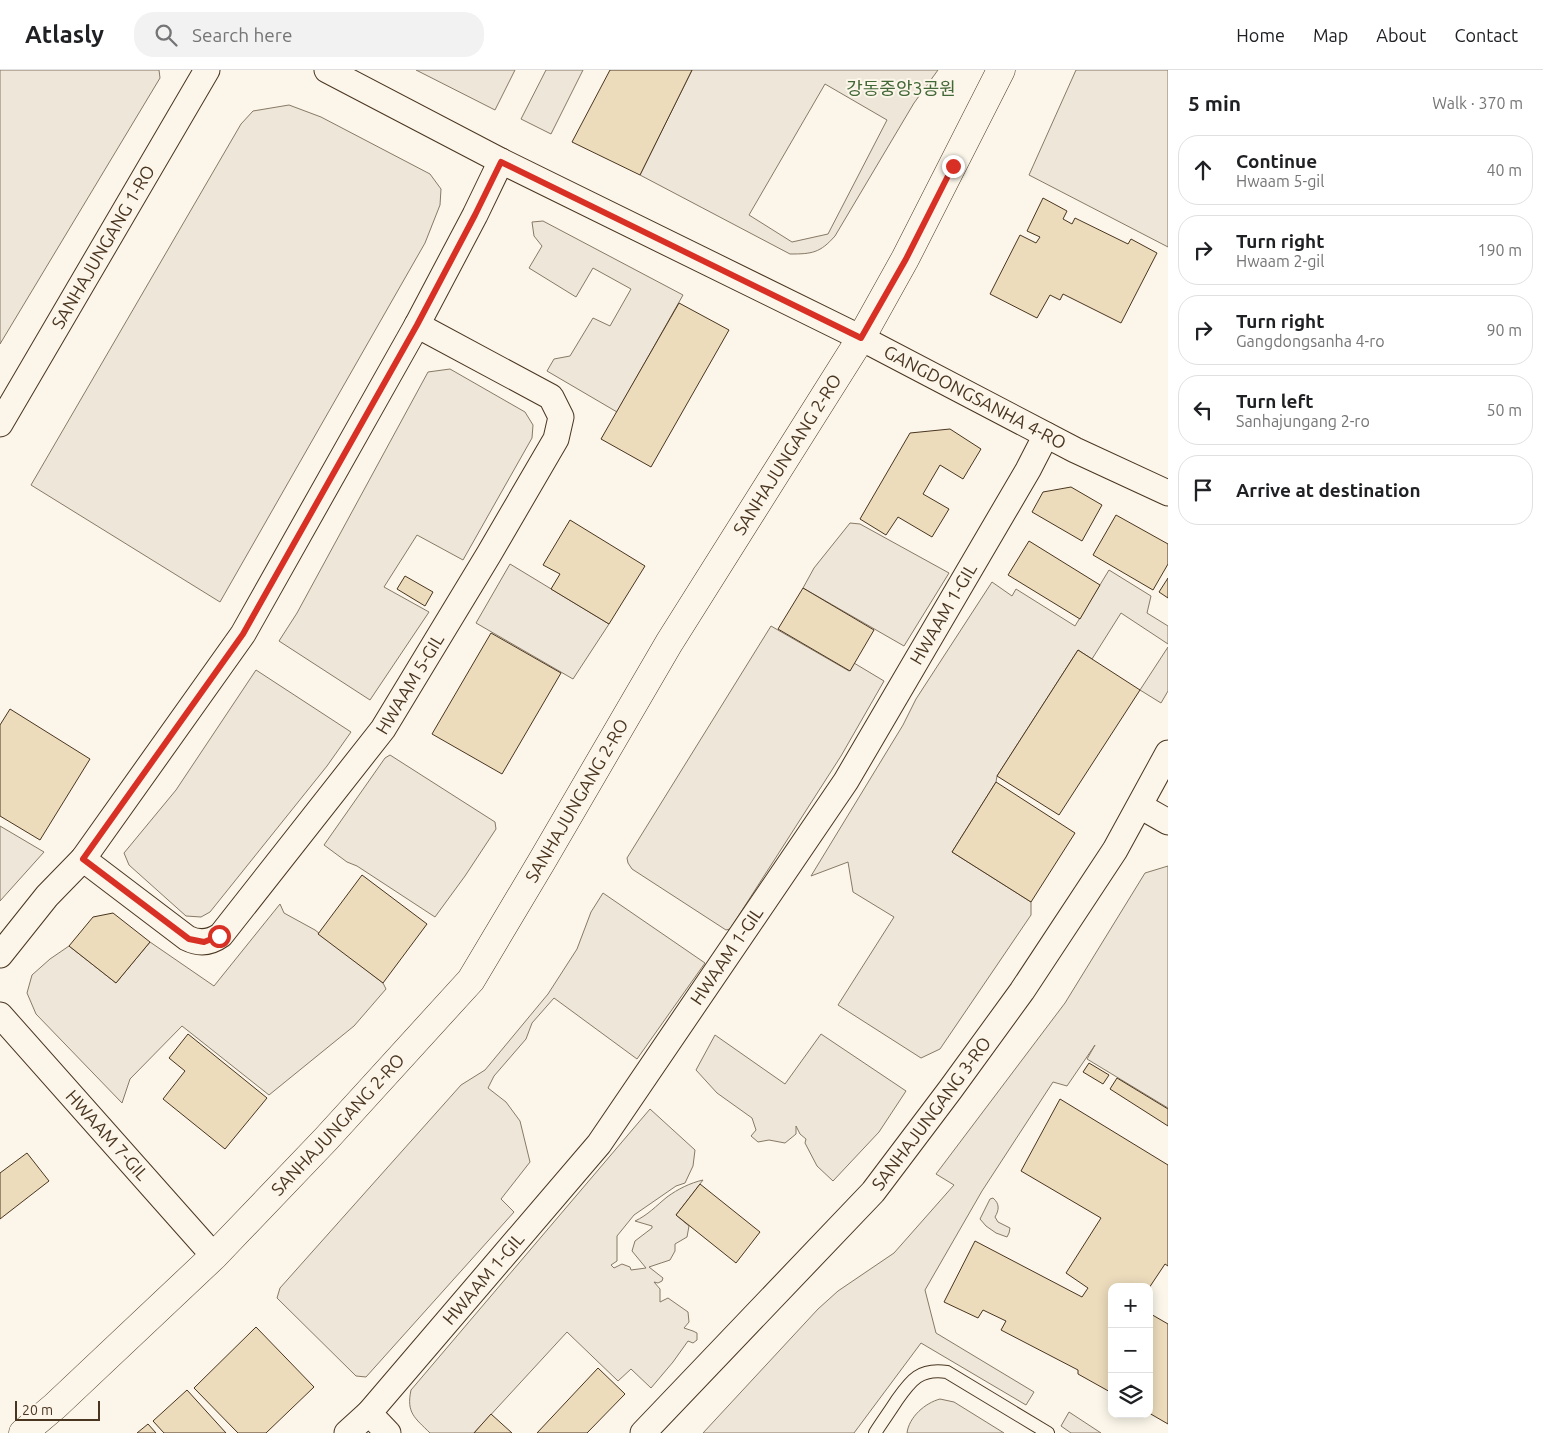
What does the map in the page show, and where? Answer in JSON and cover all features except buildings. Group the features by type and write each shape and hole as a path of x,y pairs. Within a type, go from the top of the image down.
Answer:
{"main road":[{"name":"SANHAJUNGANG 2-RO","path":"23,1433 55,1406 214,1256 326,1139 471,980 669,643 861,338 906,259 1001,70"}],"street":[{"name":"SANHAJUNGANG 1-RO","path":"0,424 207,70"},
{"name":"GANGDONGSANHA 4-RO","path":"327,70 501,162 861,338 1075,450 1168,493"},
{"path":"0,955 47,896 83,859 243,634 417,325 501,162"},
{"name":"HWAAM 5-GIL","path":"83,859 187,938 200,942 212,940 221,935 383,729 489,554 556,438 561,417 551,397 417,325"},
{"name":"HWAAM 1-GIL","path":"347,1433 369,1412 599,1144 846,781 1028,470 1046,435"},
{"name":"SANHAJUNGANG 3-RO","path":"643,1433 873,1192 1022,990 1116,850 1168,753"},
{"path":"1140,806 1168,822"},
{"name":"HWAAM 7-GIL","path":"0,1015 214,1256"},
{"path":"369,1412 388,1433"}],"lane":[{"path":"875,1433 909,1382 923,1374 938,1371 947,1372 1048,1433"}],"green space":[{"path":"0,70 159,70 160,78 0,344"},
{"path":"416,70 515,70 495,110"},
{"path":"546,70 583,70 551,134 521,119"},
{"name":"강동중앙3공원","path":"692,70 938,70 914,103 835,236 825,246 815,251 804,254 790,254 640,175","holes":["825,84 887,120 828,234 792,242 749,215"]},
{"path":"1076,70 1168,70 1168,247 1029,175"},
{"path":"289,105 321,117 430,174 441,189 440,205 425,243 220,602 31,485 241,124 253,111"},
{"path":"543,221 683,295 617,412 547,371 554,359 570,356 593,318 610,326 631,289 593,268 576,297 529,268 542,246 534,236 532,222"},
{"path":"450,369 525,412 533,425 532,438 463,560 417,535 384,587 429,612 370,700 279,641 297,613 428,372"},
{"path":"850,523 860,524 949,573 904,646 803,588 814,568"},
{"path":"510,564 609,624 573,679 476,623"},
{"path":"1109,570 1151,596 1147,613 1168,626 1168,644 1121,613 1092,659 1078,650 997,776 996,782 952,852 1031,902 1031,915 940,1049 921,1058 838,1005 894,917 853,892 848,862 811,876 903,725 916,699 992,582 1012,596 1016,589 1075,626"},
{"path":"771,626 849,671 854,663 884,681 841,756 730,929 726,930 632,869 627,858"},
{"path":"1168,647 1168,691 1161,703 1140,690"},
{"path":"256,670 351,732 327,766 210,912 201,917 186,916 129,865 124,853 176,790"},
{"path":"390,755 495,822 496,829 435,917 357,866 347,862 324,845 385,758"},
{"path":"0,826 44,852 0,901"},
{"path":"1168,866 1168,1108 1087,1059 1095,1045 1067,1086 1053,1082 982,1191 925,1290 936,1333 1034,1392 1026,1405 921,1343 854,1433 703,1433 818,1309 838,1291 894,1253 954,1185 936,1174 1065,1003 1145,873"},
{"path":"603,893 705,963 637,1059 554,998 532,1023 526,1039 494,1076 488,1088 506,1102 520,1121 530,1162 501,1199 514,1212 366,1377 356,1376 277,1298 280,1288 461,1085 485,1070 548,994 577,949 591,912"},
{"path":"280,904 284,913 315,930 383,983 386,989 354,1026 269,1095 182,1026 130,1079 122,1103 36,1014 27,993 32,975 69,946 116,983 150,942 214,986"},
{"path":"821,1034 906,1091 879,1132 833,1181 817,1166 805,1143 806,1139 800,1134 796,1126 796,1134 785,1143 769,1140 758,1142 751,1136 756,1130 752,1118 717,1093 696,1070 715,1035 785,1084"},
{"path":"650,1109 695,1150 693,1166 685,1183 676,1186 634,1215 617,1236 617,1261 611,1265 614,1268 622,1264 630,1267 631,1270 646,1268 632,1251 635,1241 652,1226 635,1221 675,1191 703,1180 676,1215 689,1226 687,1237 675,1244 675,1251 670,1260 649,1267 663,1278 658,1283 654,1282 660,1289 660,1302 668,1298 688,1312 689,1322 684,1328 697,1333 697,1340 693,1343 688,1341 651,1388 631,1369 618,1381 567,1332 474,1433 430,1433 413,1415 410,1404 411,1390"},
{"path":"993,1198 998,1207 995,1217 998,1222 1010,1228 1007,1237 996,1233 980,1219 990,1199"},
{"path":"940,1399 954,1402 1004,1433 907,1433 914,1416 923,1407"},
{"path":"1069,1412 1101,1433 1071,1433 1061,1426"}],"route":[{"path":"219,936 204,942 189,939 83,859 243,634 417,325 501,162 861,338 906,259 953,166"}]}
